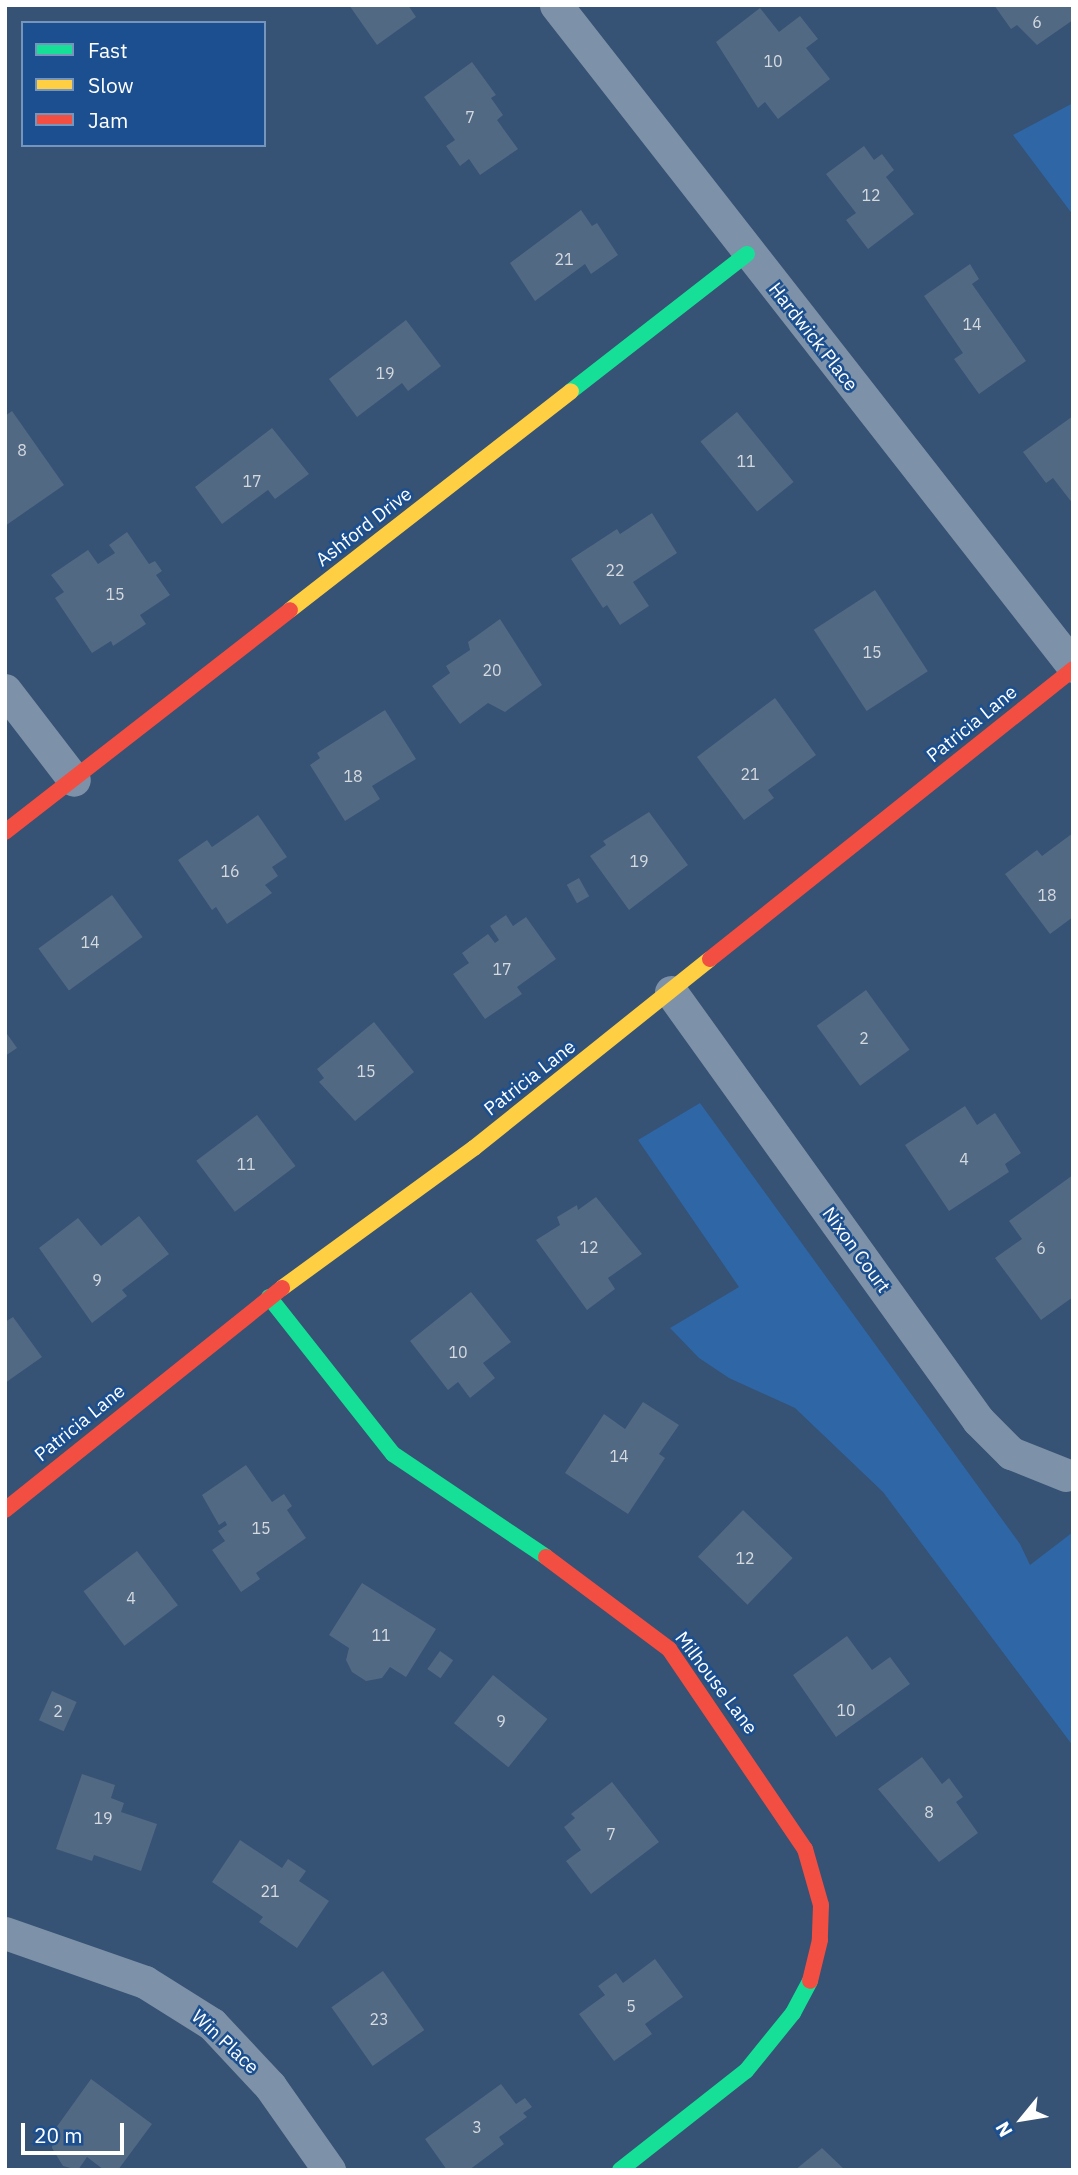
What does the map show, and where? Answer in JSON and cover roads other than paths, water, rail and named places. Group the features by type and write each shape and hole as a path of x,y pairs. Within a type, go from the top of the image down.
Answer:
{"street":[{"name":"Hardwick Place","path":"556,5 747,254 1073,667"},
{"name":"Ashford Drive","path":"5,832 747,254"},
{"name":"Patricia Lane","path":"5,1510 269,1297 474,1148 1073,667"},
{"path":"5,690 74,780"},
{"name":"Nixon Court","path":"671,992 978,1420 1010,1453 1066,1475"},
{"name":"Milhouse Lane","path":"269,1297 393,1454 598,1592 669,1649 805,1850 821,1905 820,1940 810,1980 793,2012 746,2071 620,2170"},
{"name":"Win Place","path":"5,1933 145,1982 212,2024 270,2086 329,2170"}]}
